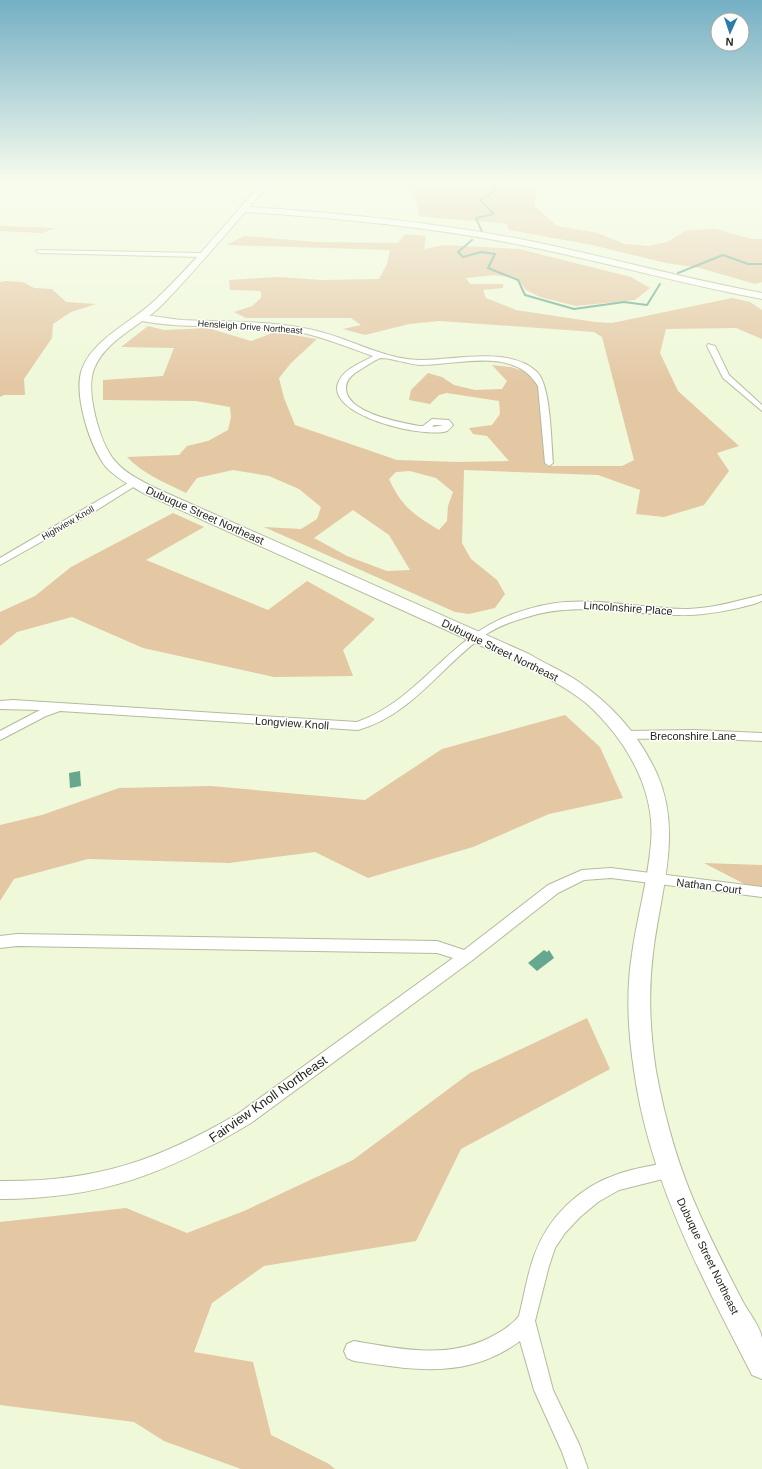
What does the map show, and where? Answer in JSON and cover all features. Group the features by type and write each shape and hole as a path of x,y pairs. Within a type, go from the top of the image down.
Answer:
{"main road":[{"name":"Dubuque Street Northeast","path":"206,250 156,304 109,342 92,361 84,389 99,443 107,460 135,482 523,658 572,685 603,710 625,735 645,768 656,797 660,818 661,841 642,956 639,1014 648,1092 681,1204 762,1365"},
{"path":"552,250 661,275 762,296"}],"street":[{"path":"39,250 201,255"},
{"name":"Hensleigh Drive Northeast","path":"139,318 308,331 334,338 379,356 419,362 490,359 518,364 531,371 539,378 542,386 549,463"},
{"path":"712,346 726,376 762,409"},
{"path":"379,356 346,377 341,389 342,395 354,407 372,417 393,423 425,429"},
{"name":"Highview Knoll","path":"0,562 86,513 135,482"},
{"name":"Lincolnshire Place","path":"475,637 517,617 553,607 586,603 663,611 688,612 720,610 762,598"},
{"name":"Longview Knoll","path":"0,705 13,704 358,726 378,719 404,701 475,637"},
{"name":"Longview Knoll","path":"0,736 42,713 55,709 78,708"},
{"name":"Breconshire Lane","path":"625,735 694,734 762,737"},
{"name":"Fairview Knoll Northeast","path":"0,1190 74,1186 105,1181 178,1156 207,1141 245,1118 465,958 553,889 576,877 597,873 611,873 655,880"},
{"name":"Nathan Court","path":"655,880 762,892"},
{"path":"0,942 16,940 136,940 436,947 453,950 465,958"},
{"path":"578,1469 571,1449 547,1398 534,1360 526,1322 541,1264 553,1234 570,1214 591,1197 618,1183 670,1170"},
{"path":"354,1351 414,1360 441,1362 466,1358 488,1350 507,1339 526,1322"}],"shaded area":[{"path":"375,250 521,250 631,277 650,288 635,300 576,306 540,297 526,290 517,278 494,275 466,278 470,284 503,284 503,288 483,290 486,298 516,310 595,322 612,323 732,298 750,302 762,310 762,339 736,328 666,329 660,353 678,391 739,446 717,453 729,471 704,505 664,517 636,514 640,490 598,475 464,470 462,543 471,559 497,580 505,594 495,608 469,614 455,612 264,527 301,529 317,519 321,507 299,489 269,476 233,470 197,478 186,493 147,473 127,457 179,455 187,446 208,441 228,430 231,417 230,407 196,401 103,400 103,380 163,376 174,348 121,347 148,326 164,330 208,328 251,341 275,332 317,339 291,363 279,378 284,398 295,425 397,460 458,462 509,461 487,436 473,434 469,428 492,425 500,414 499,401 447,393 439,395 430,404 409,400 411,390 428,373 442,377 454,385 475,390 502,389 507,381 492,365 511,367 528,373 538,385 546,466 622,466 634,460 602,337 594,332 440,321 409,324 365,335 343,329 361,325 351,318 246,318 234,312 252,306 261,298 261,291 230,290 229,280 278,277 322,280 379,279 387,264 390,250","holes":["410,471 436,478 453,492 448,506 447,521 439,530 409,509 399,497 389,479 396,472","353,510 389,535 410,570 387,571 347,556 314,538"]},
{"path":"611,250 762,250 762,282 755,284 700,268 666,263"},
{"path":"0,282 23,282 34,288 52,289 66,302 96,304 71,312 53,324 52,338 24,379 25,395 4,395 0,397"},
{"path":"173,513 204,527 146,560 268,610 307,581 375,619 343,650 353,676 274,677 143,648 72,617 17,632 0,646 0,612 35,596 71,567"},
{"path":"565,715 600,747 623,798 549,814 473,847 368,878 315,852 229,863 88,859 14,879 0,901 0,825 42,815 119,788 211,786 365,800 442,749"},
{"path":"80,771 81,786 70,788 69,773"},
{"path":"704,863 762,865 762,896 754,889"},
{"path":"544,950 547,952 549,950 554,958 537,971 528,963"},
{"path":"587,1018 610,1069 461,1149 416,1241 264,1266 212,1303 194,1352 253,1362 271,1435 329,1464 335,1469 241,1469 164,1441 134,1422 0,1405 0,1222 126,1208 187,1233 244,1211 353,1160 470,1073"}],"waterway":[{"path":"461,250 458,252 463,257 481,252 495,254 488,268 518,280 525,295 574,309 624,302 647,305 660,284"},
{"path":"678,273 723,255 748,264 762,264"}]}
